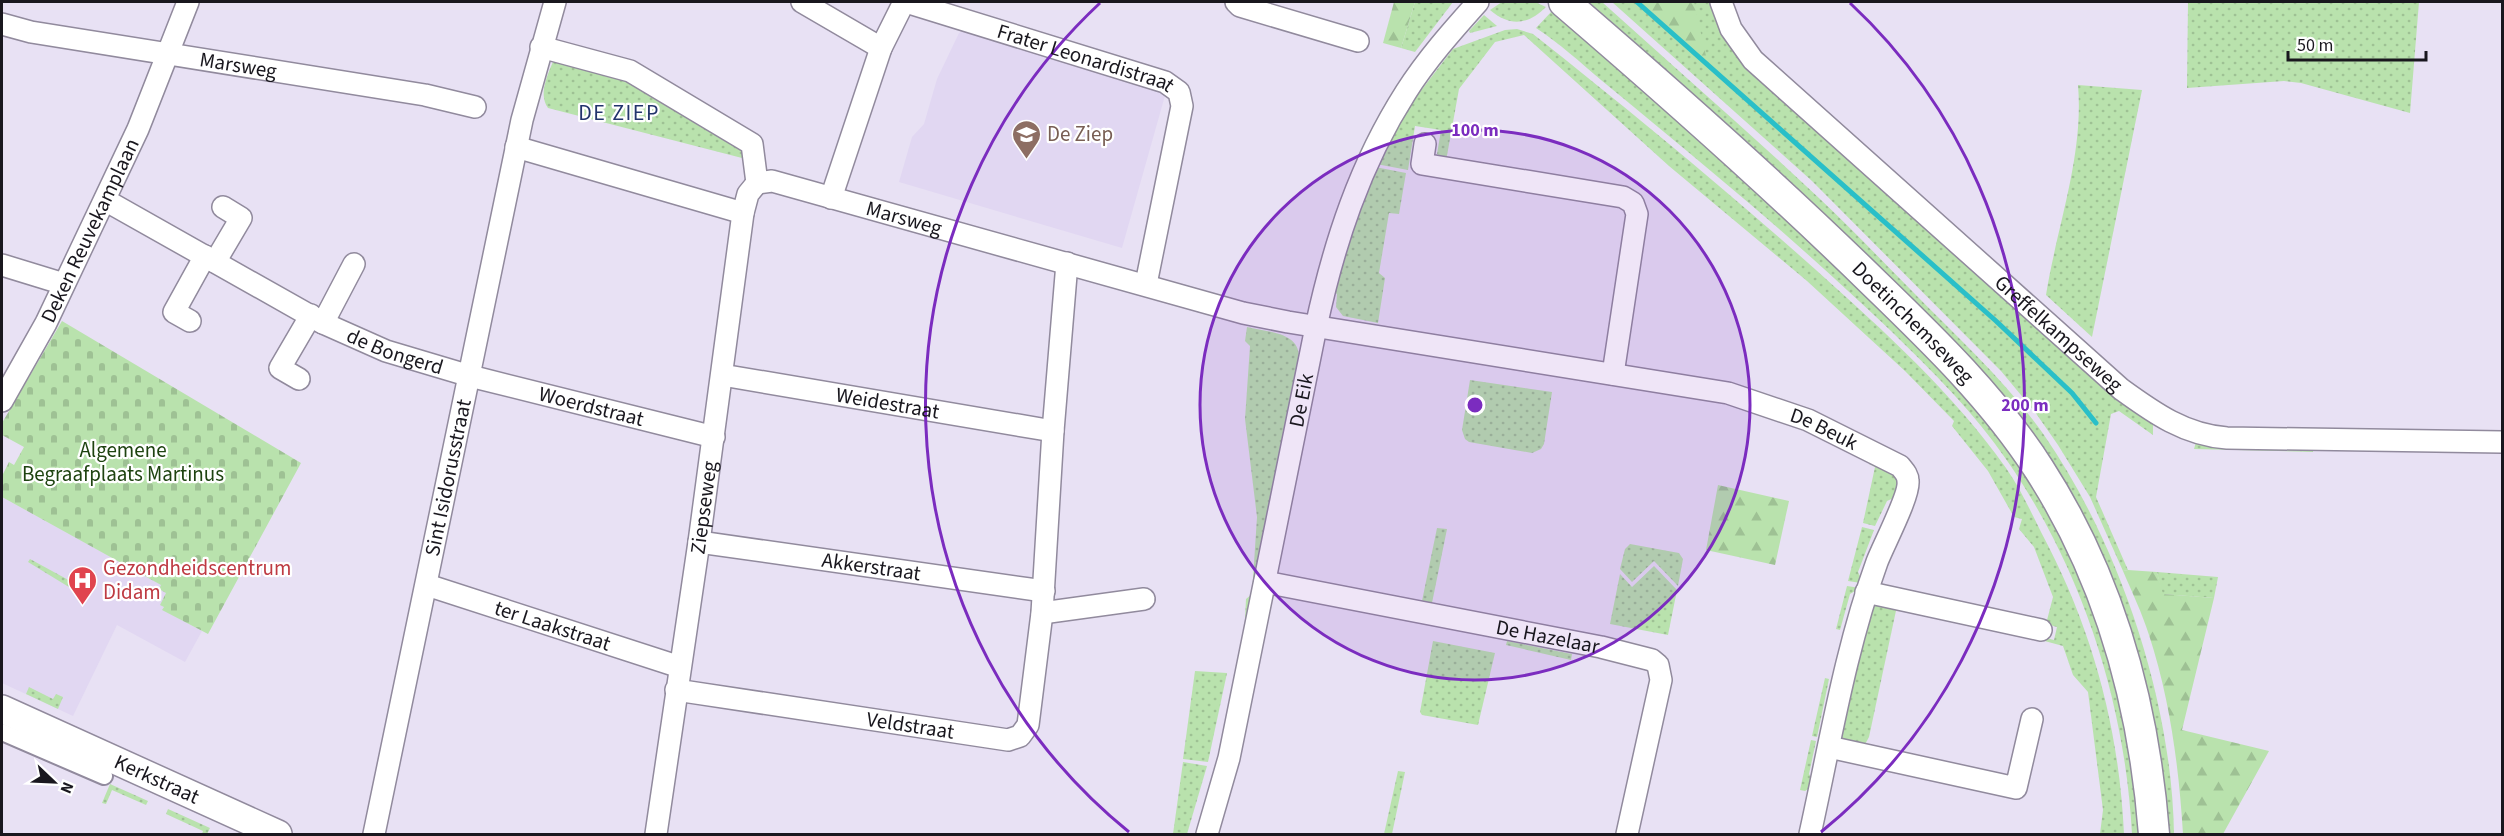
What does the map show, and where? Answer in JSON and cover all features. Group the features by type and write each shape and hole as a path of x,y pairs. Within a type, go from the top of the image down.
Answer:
{"main road":[{"name":"Doetinchemseweg","path":"1564,2 1747,161 1820,230 1926,334 1979,389 2011,428 2064,512 2088,560 2116,632 2140,723 2154,834"}],"street":[{"name":"Deken Reuvekamplaan","path":"2,401 42,330 105,200 138,129 188,2"},
{"name":"Sint Isidorusstraat","path":"374,834 516,147 541,47 555,2"},
{"path":"802,2 881,48"},
{"path":"831,198 881,48 905,2"},
{"name":"Frater Leonardistraat","path":"905,2 1165,82 1179,92 1182,106 1146,284"},
{"path":"1236,2 1240,6 1281,10 1358,41"},
{"name":"De Eik","path":"1207,834 1229,758 1316,327 1327,277 1343,224 1363,171 1407,91 1430,59 1478,2"},
{"name":"Greffelkampseweg","path":"1720,2 1731,29 1753,60 2121,389 2164,418 2186,430 2206,437 2502,442"},
{"name":"Marsweg","path":"2,24 31,32 425,95 475,107"},
{"path":"541,47 630,71 752,144 757,183"},
{"path":"1425,144 1422,164 1623,196 1633,203 1637,214 1613,374"},
{"path":"516,147 743,213"},
{"name":"Marsweg","path":"757,183 772,182 1146,284 1243,313 1316,327"},
{"name":"Ziepseweg","path":"656,834 714,437 743,213 748,194 757,183"},
{"name":"de Bongerd","path":"105,200 317,319 386,351 470,375"},
{"path":"190,321 174,312 241,218 223,207"},
{"name":"Veldstraat","path":"676,690 1008,740 1020,736 1028,725 1042,613 1053,431 1067,263"},
{"name":"de Bongerd","path":"299,379 280,368 354,264"},
{"path":"2,266 64,284"},
{"name":"De Beuk","path":"1316,327 1728,393 1768,405 1840,434 1900,466 1906,473 1909,483 1866,592 1810,834"},
{"name":"Woerdstraat","path":"470,375 714,437"},
{"name":"Weidestraat","path":"722,375 1053,431"},
{"name":"Akkerstraat","path":"699,542 1044,591"},
{"name":"De Hazelaar","path":"1265,582 1601,647 1652,660 1658,665 1661,680 1627,834"},
{"name":"ter Laakstraat","path":"427,585 680,667"},
{"path":"1866,592 2041,630"},
{"path":"1042,613 1144,599"},
{"name":"Kerkstraat","path":"2,709 278,834"},
{"path":"1829,747 2016,788 2032,719"},
{"path":"2,732 104,776"}],"shaded area":[{"name":"De Ziep","path":"966,30 1166,92 1122,248 899,182 912,137 924,124 937,79 959,33"},
{"name":"Gezondheidscentrum Didam","path":"2,497 162,585 167,593 163,610 202,631 185,662 117,625 73,716 2,683"}],"green space":[{"path":"1394,2 1415,2 1401,48 1383,43"},
{"path":"1415,2 1453,2 1415,52 1401,48"},
{"path":"1502,2 1535,2 1546,7 1532,17 1519,22 1505,19 1490,10"},
{"path":"1584,2 1602,2 1820,199 1981,361 2044,435 2071,478 2096,525 2137,626 2164,731 2171,783 2174,834 2163,834 2069,501"},
{"path":"1612,2 1714,2 1718,17 2153,422 2153,435 2119,411 2111,414 2096,497 2128,570 2123,571 2090,497 2058,445 2035,412 2001,371 1812,181"},
{"path":"1637,2 1694,2 1708,65"},
{"path":"2188,2 2419,2 2410,113 2301,83 2284,81 2187,88"},
{"path":"1552,11 1646,87 1966,389 2055,516 2119,675 2142,834 2132,834 2128,785 2120,736 2095,640 2058,548 2035,504 2008,462 1967,410 1937,377 1827,271 1689,152 1536,28"},
{"path":"1484,15 1497,26 1470,33 1469,31"},
{"path":"1517,29 1533,34 1781,239 1917,364 1941,388 1985,440 2025,499 2075,604 2100,678 2109,716 2121,794 2124,834 2100,834 2103,810 2088,692 2073,675 2063,646 2041,640 2042,637 2054,640 2057,627 2046,624 2053,597 2034,547 2019,529 2022,519 2014,517 1988,471 1952,426 1954,421 1905,371 1807,281 1669,166 1524,35 1495,42 1459,89 1446,161 1437,154 1441,130 1415,126 1408,170 1376,164 1406,110 1453,49 1505,30"},
{"path":"556,54 627,73 753,157 742,158 548,108 544,88"},
{"path":"2078,85 2142,90 2092,337 2046,295 2077,138"},
{"path":"1375,167 1406,173 1399,214 1389,213 1379,273 1385,278 1378,323 1343,316 1336,307 1337,294 1333,292 1345,248"},
{"name":"Algemene Begraafplaats Martinus","path":"62,321 301,463 208,634 162,610 164,607 160,605 166,593 159,589 161,585 2,497 2,476 9,462 14,465 24,447 2,435 2,423"},
{"path":"1247,327 1273,332 1288,338 1298,349 1299,358 1303,359 1244,639 1246,599 1252,594 1257,517 1245,419 1250,346 1245,341"},
{"path":"1470,380 1552,392 1544,444 1541,449 1532,453 1469,442 1465,439 1462,430"},
{"path":"2196,442 2313,447 2313,452 2194,449"},
{"path":"1876,462 1899,478 1896,497 1887,501 1875,526 1863,523 1875,467 1869,464"},
{"path":"1718,485 1789,501 1775,565 1706,550"},
{"path":"1862,527 1874,530 1858,572 1861,583 1848,581"},
{"path":"1437,528 1447,529 1432,603 1422,601"},
{"path":"1630,544 1679,553 1683,559 1678,586 1654,561 1632,582 1620,569 1625,549"},
{"path":"30,559 85,589 82,595 28,562"},
{"path":"1654,566 1677,590 1668,635 1610,624 1620,574 1632,587"},
{"path":"2123,571 2157,572 2163,594 2214,598 2182,730 2269,751 2223,834 2183,834 2176,759 2163,684 2149,635"},
{"path":"2157,572 2218,577 2214,598 2162,594"},
{"path":"1847,586 1860,588 1850,594 1840,630 1836,629"},
{"path":"1874,601 1897,606 1869,737 1863,748 1841,743 1862,644"},
{"path":"1433,641 1495,653 1478,725 1422,715 1420,712"},
{"path":"1507,641 1572,654 1571,660 1506,645"},
{"path":"1195,671 1227,673 1208,762 1183,759"},
{"path":"1825,678 1829,679 1817,737 1812,736"},
{"path":"29,687 53,699 56,694 63,697 58,709 26,694"},
{"path":"1811,740 1816,741 1809,774 1814,782 1813,786 1805,791 1800,790"},
{"path":"1183,762 1207,766 1187,834 1173,834"},
{"path":"1398,771 1405,772 1392,834 1384,834"},
{"path":"110,784 148,801 146,805 112,790 106,804 102,803"},
{"path":"168,809 210,828 207,834 202,834 203,831 166,814"}],"waterway":[{"path":"1637,2 1996,321 2072,393 2096,423"}],"place":[{"name":"De Ziep","path":"1026,160"},
{"name":"Gezondheidscentrum Didam","path":"82,606"}],"district":[{"name":"DE ZIEP","path":"619,113"}]}
